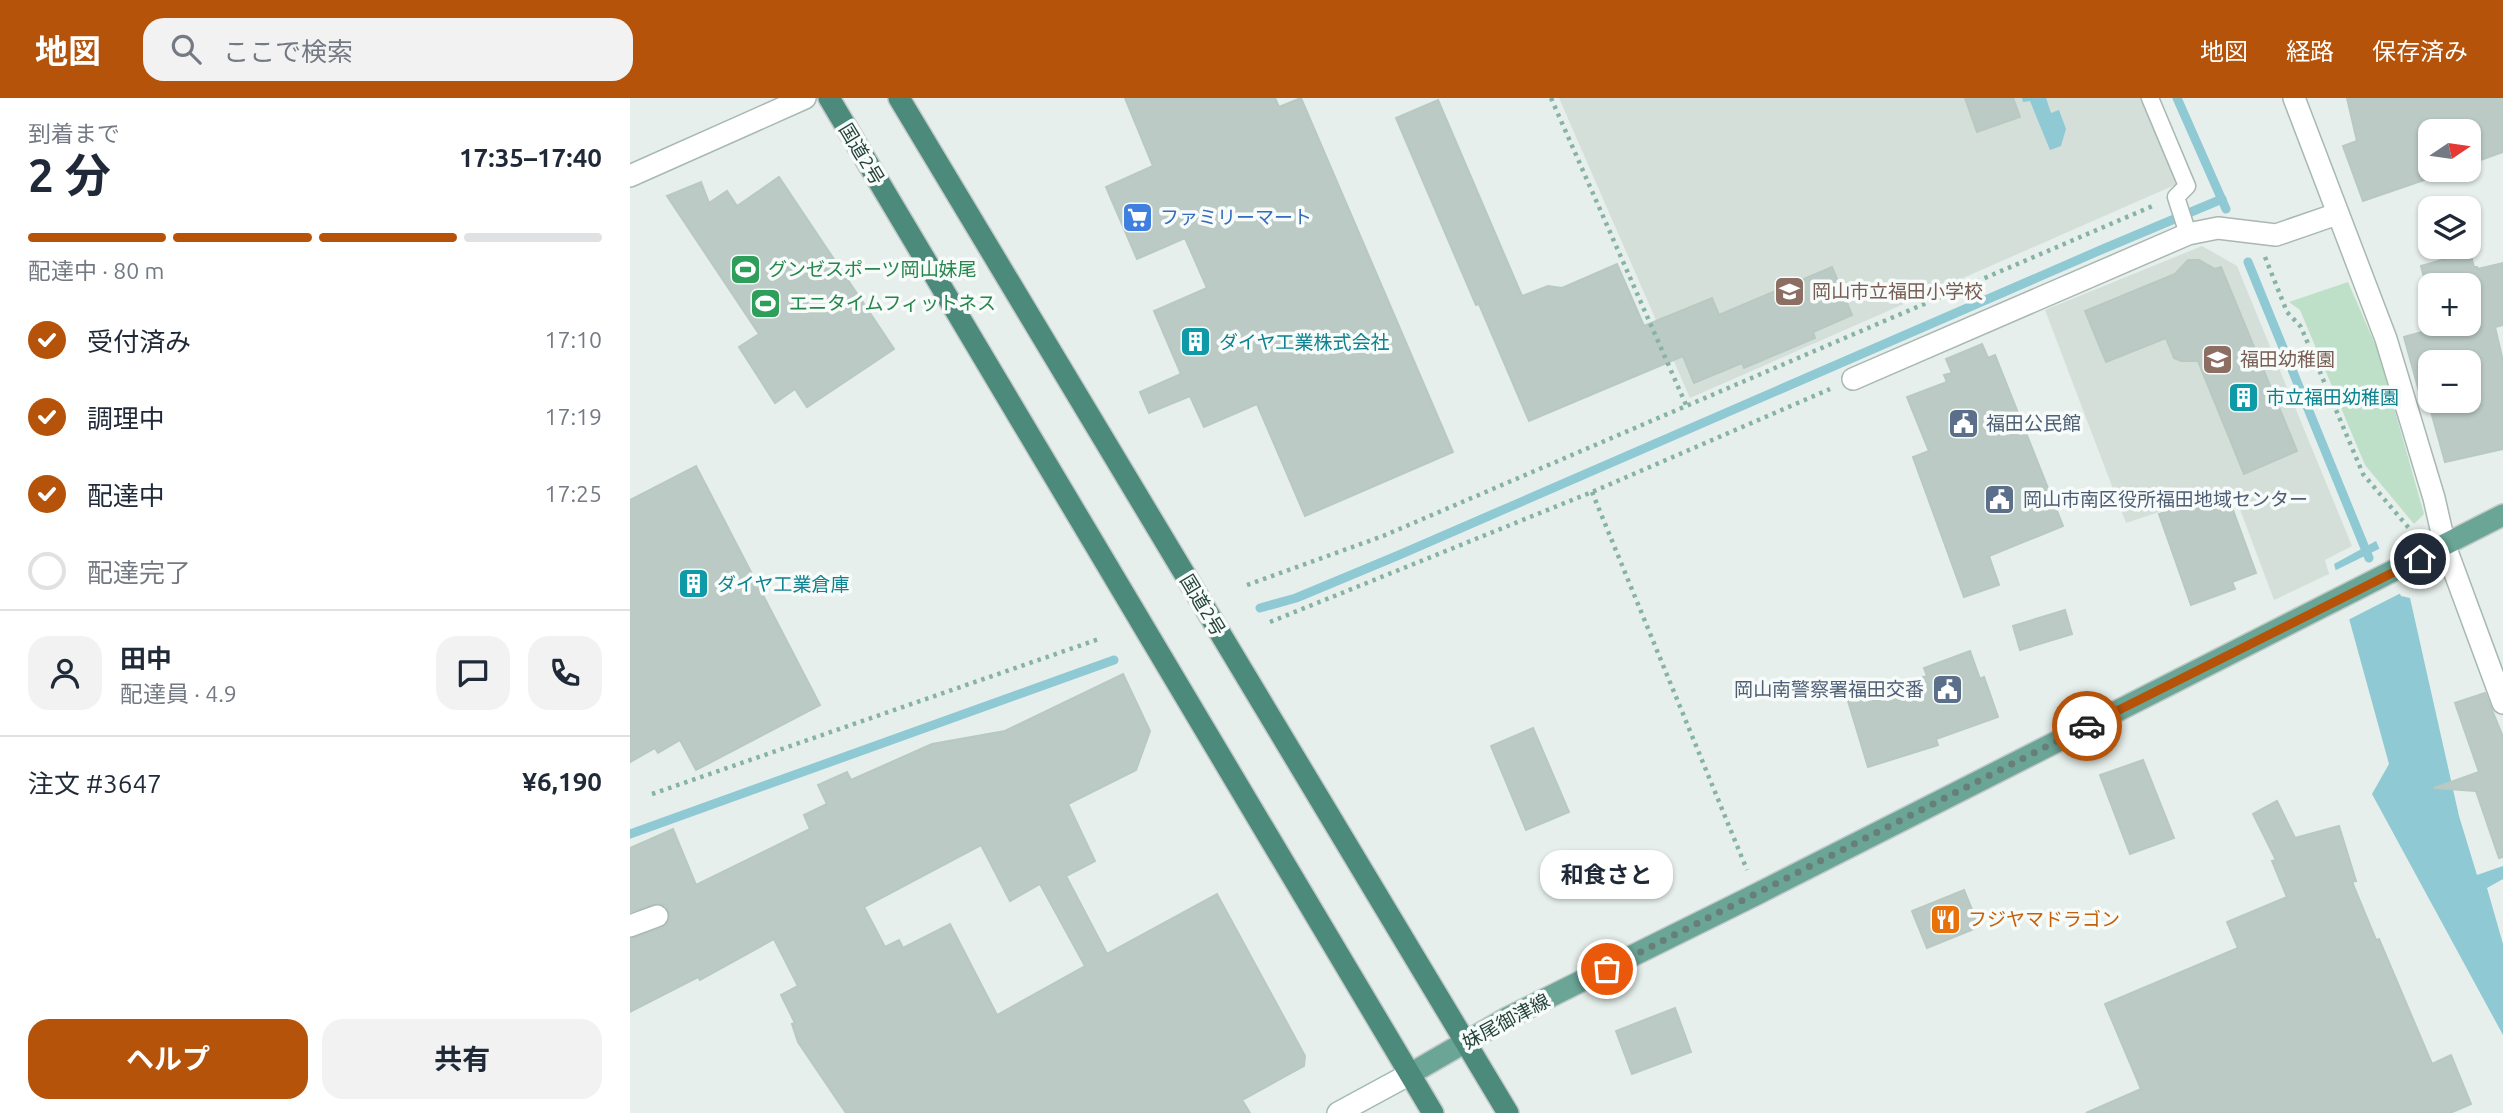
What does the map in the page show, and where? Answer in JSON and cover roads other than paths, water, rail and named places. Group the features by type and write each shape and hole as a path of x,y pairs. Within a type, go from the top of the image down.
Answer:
{"highway":[{"name":"国道2号","path":"829,98 1433,1113"},
{"name":"国道2号","path":"898,98 1508,1113"}],"main road":[{"name":"妹尾御津線","path":"1410,1074 1507,1018 2395,572 2503,515"}],"street":[{"path":"630,176 805,98"},
{"path":"2294,98 2386,339 2434,498 2445,546 2503,703"},
{"path":"1853,379 2187,229 2218,228 2276,235 2337,215"},
{"path":"630,926 657,916"},
{"path":"1338,1113 1410,1074"}],"lane":[{"path":"2150,98 2187,186 2177,200 2187,229"}],"water":[{"path":"2022,98 2046,98 2051,113 2059,110 2066,129 2061,146 2050,150 2030,101 2023,102"},
{"path":"2376,541 2401,596 2410,598 2459,816 2477,875 2503,866 2503,879 2487,888 2503,944 2503,1035 2372,794 2389,764 2334,564"}],"waterway":[{"path":"2177,98 2226,209"},
{"path":"1260,608 1296,598 1399,555 2222,199"},
{"path":"2248,262 2369,558"},
{"path":"630,834 1114,660"}],"place":[{"name":"ファミリーマート","path":"1137,217"},
{"name":"グンゼスポーツ岡山妹尾","path":"745,269"},
{"name":"岡山市立福田小学校","path":"1789,291"},
{"name":"エニタイムフィットネス","path":"766,303"},
{"name":"ダイヤ工業株式会社","path":"1196,342"},
{"name":"福田幼稚園","path":"2217,359"},
{"name":"市立福田幼稚園","path":"2243,397"},
{"name":"福田公民館","path":"1963,423"},
{"name":"岡山市南区役所福田地域センター","path":"2000,499"},
{"name":"ダイヤ工業倉庫","path":"694,584"},
{"name":"岡山南警察署福田交番","path":"1947,689"},
{"name":"フジヤマドラゴン","path":"1945,919"},
{"name":"和食さと","path":"1607,969"}]}
